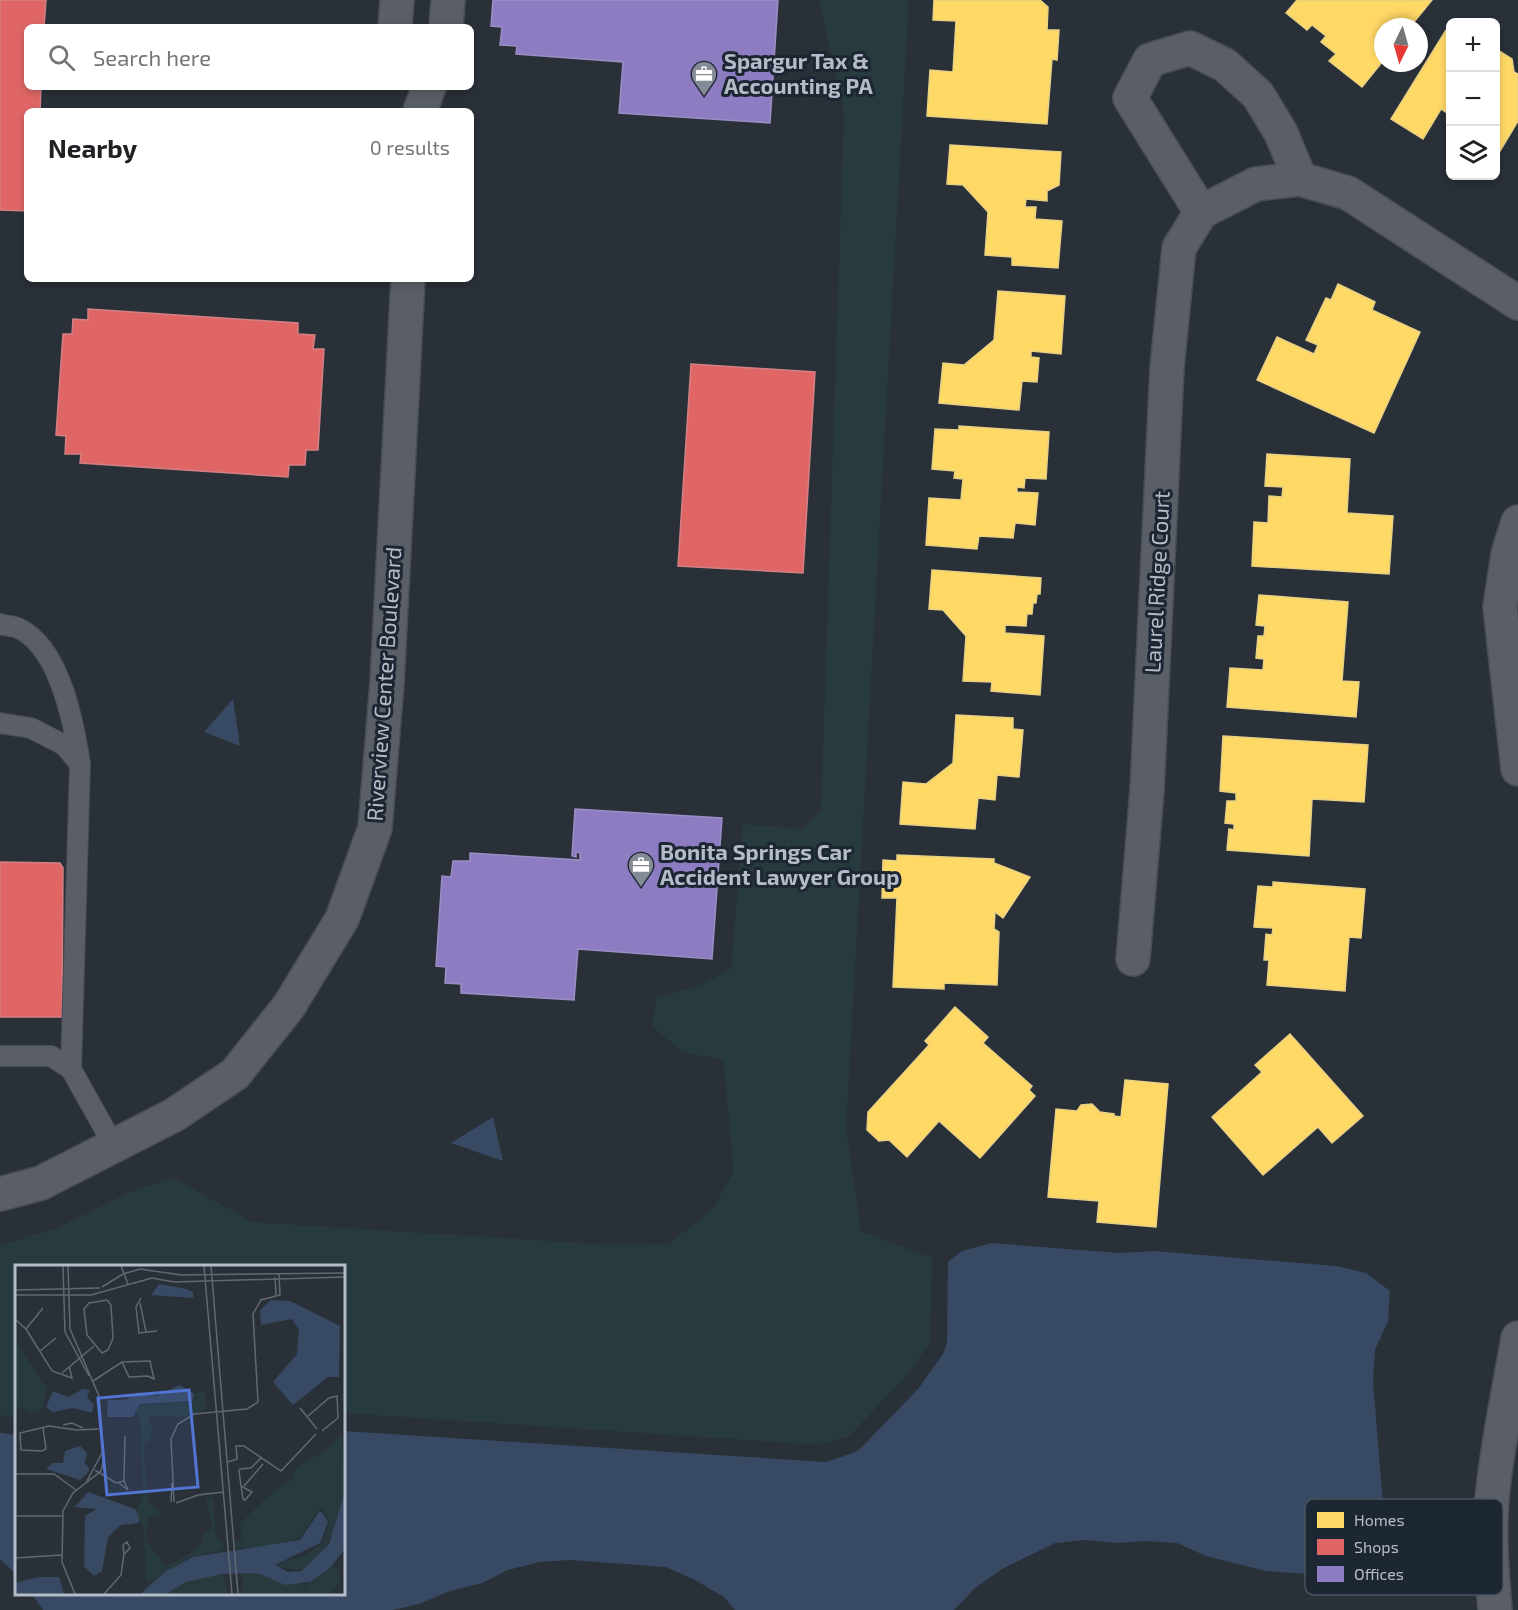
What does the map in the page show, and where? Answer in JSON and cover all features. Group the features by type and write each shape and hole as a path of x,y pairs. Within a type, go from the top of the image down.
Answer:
{"street":[{"path":"395,24 397,0"},
{"path":"447,24 448,0"},
{"path":"1300,179 1281,133 1258,95 1226,65 1190,48 1150,60 1130,98 1201,212 1256,184 1300,179 1348,193 1518,303"},
{"path":"407,90 412,108"},
{"path":"421,108 428,90"},
{"name":"Laurel Ridge Court","path":"1133,959 1147,790 1167,368 1179,248 1201,212"},
{"name":"Riverview Center Boulevard","path":"0,1194 41,1183 114,1146 174,1115 235,1074 289,1006 342,919 375,828 387,683 408,282"},
{"path":"1518,522 1508,554 1500,607 1518,769"},
{"path":"1492,1499 1497,1456 1518,1338"},
{"path":"1494,1595 1495,1610"}],"lane":[{"path":"0,624 19,628 42,647 56,673 73,719 80,764 71,1069"},
{"path":"0,709 64,745 80,764"},
{"path":"0,723 31,728"},
{"path":"0,737 31,728"},
{"path":"0,1056 51,1056 71,1069 114,1146"}],"green space":[{"path":"819,0 909,0 846,1128 861,1231 932,1258 930,1343 907,1376 849,1436 821,1445 345,1413 345,1265 15,1265 15,1418 0,1415 0,1245 55,1229 132,1191 174,1178 252,1222 612,1245 668,1244 712,1210 734,1171 723,1059 683,1053 652,1026 657,998 703,984 731,969 743,824 802,829 821,810 844,113"}],"water":[{"path":"233,699 240,746 204,732"},
{"path":"493,1117 503,1161 451,1143"},
{"path":"992,1243 1119,1253 1155,1251 1336,1266 1366,1273 1390,1291 1388,1321 1375,1350 1373,1381 1383,1499 1305,1499 1305,1574 1266,1571 1206,1556 1177,1543 1146,1541 1116,1543 1085,1540 1055,1543 1002,1569 975,1588 954,1610 735,1610 724,1597 666,1567 570,1560 539,1562 508,1570 482,1583 450,1591 419,1604 393,1610 43,1610 33,1595 345,1595 345,1431 826,1462 853,1453 860,1449 918,1389 943,1354 947,1343 948,1262 962,1251"},
{"path":"0,1433 15,1435 15,1573 0,1559"}],"building: Homes":[{"path":"934,0 1040,0 1048,7 1047,30 1059,30 1057,60 1052,59 1047,124 927,116 930,70 953,72 956,21 933,20"},
{"path":"1297,0 1432,0 1417,18 1374,18 1374,72 1362,87 1329,61 1336,54 1321,42 1326,36 1312,25 1307,30 1286,13"},
{"path":"1446,30 1446,112 1441,109 1423,139 1391,119 1420,72 1428,72 1428,59"},
{"path":"1500,52 1512,59 1514,72 1518,74 1518,121 1500,151"},
{"path":"950,145 1061,152 1059,185 1047,191 1047,201 1026,199 1025,207 1036,207 1035,219 1062,221 1058,268 1012,265 1012,257 985,255 988,212 963,185 947,184"},
{"path":"1338,284 1375,302 1372,310 1420,332 1374,433 1257,380 1277,337 1314,354 1318,345 1306,340 1326,298 1331,300"},
{"path":"998,291 1065,296 1061,354 1031,351 1031,357 1039,358 1037,382 1022,381 1019,410 939,403 943,363 964,365 994,340"},
{"path":"959,426 1049,432 1046,479 1025,478 1024,488 1017,487 1017,492 1038,493 1035,525 1015,523 1013,538 979,536 977,549 926,545 929,498 961,500 963,479 954,478 955,471 932,469 935,429 959,430"},
{"path":"1267,454 1350,459 1347,513 1393,516 1389,574 1252,566 1254,522 1268,523 1269,496 1282,497 1283,487 1265,486"},
{"path":"932,570 1041,578 1040,594 1037,594 1036,603 1033,603 1032,614 1027,614 1026,626 1005,625 1005,633 1044,636 1040,695 991,691 992,682 963,681 966,636 943,610 929,609"},
{"path":"1259,595 1348,602 1342,681 1359,682 1356,717 1227,707 1230,668 1263,670 1264,659 1256,658 1258,636 1264,636 1265,626 1256,625"},
{"path":"956,715 1013,718 1013,729 1023,730 1019,777 997,775 995,800 978,798 975,829 900,824 903,782 926,784 953,763"},
{"path":"1223,736 1368,745 1364,802 1312,799 1309,856 1227,850 1229,829 1234,830 1234,824 1225,823 1227,801 1236,801 1236,793 1220,791"},
{"path":"897,855 994,859 994,863 1030,877 1003,918 995,912 994,929 999,932 997,985 944,983 944,989 893,987 897,898 882,898 883,860 897,861"},
{"path":"1273,882 1365,889 1361,938 1349,937 1345,991 1267,985 1269,960 1264,960 1266,934 1272,935 1273,928 1254,927 1258,886 1273,887"},
{"path":"955,1007 988,1037 983,1043 1032,1086 1029,1090 1035,1096 980,1158 939,1121 907,1157 889,1140 879,1141 867,1130 868,1112 929,1045 925,1041"},
{"path":"1290,1034 1363,1116 1332,1143 1318,1127 1263,1175 1212,1117 1262,1072 1255,1065"},
{"path":"1125,1080 1168,1084 1156,1227 1097,1222 1099,1201 1048,1197 1056,1109 1077,1111 1081,1105 1092,1104 1100,1112 1121,1117"}],"building: Shops":[{"path":"0,0 46,0 44,24 24,24 24,90 41,90 40,108 24,108 24,211 0,210"},
{"path":"88,309 298,323 298,334 315,335 313,349 324,349 318,450 306,450 305,465 289,465 288,477 80,463 81,454 65,454 66,436 56,435 63,334 72,334 73,319 88,320"},
{"path":"691,364 815,372 803,573 678,566"},
{"path":"0,862 60,863 63,868 62,1017 0,1017"}],"building: Offices":[{"path":"493,0 778,0 770,123 619,113 623,62 516,54 517,46 500,45 502,27 491,26"},
{"path":"575,809 722,818 712,959 578,949 574,1000 461,993 461,984 445,983 446,967 436,966 442,876 451,877 453,861 470,861 470,853 580,860 580,853 576,852 576,857 572,856"}],"place":[{"name":"Spargur Tax & Accounting PA","path":"704,97"},
{"name":"Bonita Springs Car Accident Lawyer Group","path":"641,888"}]}
